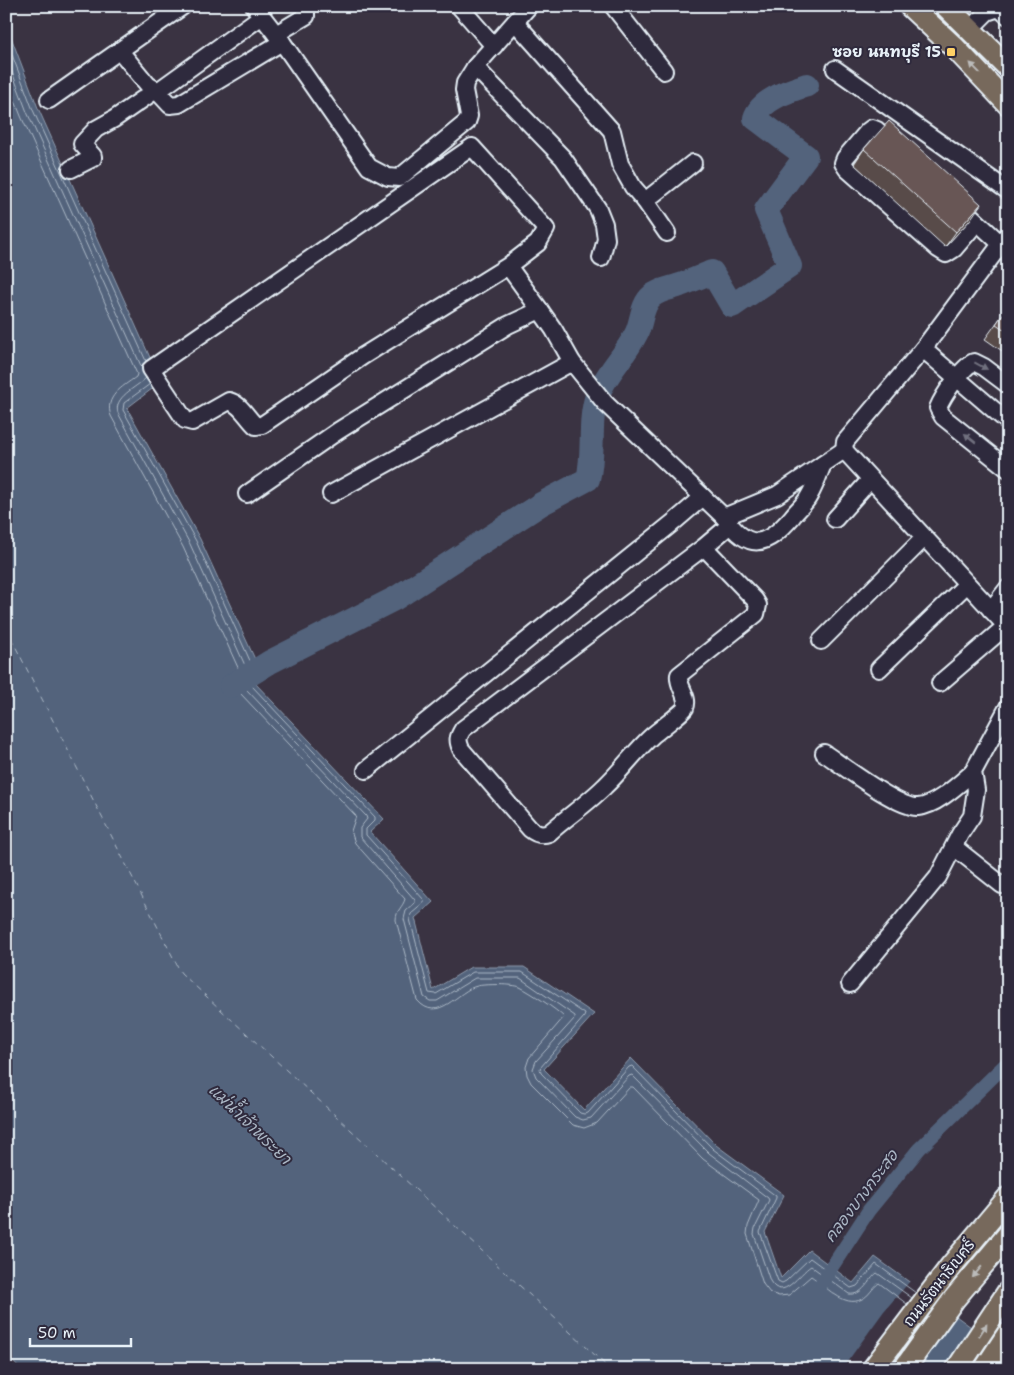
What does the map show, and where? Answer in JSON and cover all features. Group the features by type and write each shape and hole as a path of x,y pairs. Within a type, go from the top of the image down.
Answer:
{"main road":[{"path":"910,6 955,48 1008,104"},
{"path":"946,6 1008,68"},
{"name":"ถนนรัตนาธิเบศร์","path":"873,1369 951,1266 1008,1198"},
{"name":"ถนนรัตนาธิเบศร์","path":"904,1369 954,1300 1008,1235"},
{"path":"958,1369 1008,1292"},
{"path":"985,1369 1008,1334"}],"street":[{"path":"50,100 183,6"},
{"path":"120,51 148,85 156,90 170,105 179,104 279,38 306,16 306,6"},
{"path":"459,6 494,46"},
{"path":"71,169 92,158 93,156 82,144 96,129 162,88 258,11 369,167 388,177 399,178 467,122 469,116 464,90 465,83 475,67 529,6"},
{"path":"613,6 664,71"},
{"path":"969,30 987,12 999,8 1008,16"},
{"path":"515,22 612,130 620,164 633,187 646,201 667,233"},
{"path":"475,67 563,158 598,208 604,224 606,239 601,258"},
{"path":"835,68 1008,191"},
{"path":"905,156 877,130 872,128 868,130 844,158 843,164 946,254 954,249 977,222"},
{"path":"472,147 546,228 538,243 508,266 363,356 262,425 256,426 235,402 229,402 192,422 185,420 151,369 472,147"},
{"path":"646,201 693,163"},
{"path":"940,683 1007,627 844,450 845,442 923,349 1004,239 977,222 948,196"},
{"path":"508,266 554,330 572,362 605,403 703,496 744,538 756,542 765,541 774,536 809,496 823,464"},
{"path":"247,494 338,431 508,325 540,310"},
{"path":"923,349 1008,422"},
{"path":"330,494 572,362"},
{"path":"1008,385 974,362 957,379 941,400 938,408 943,417 1008,469"},
{"path":"704,547 755,600 758,605 756,614 679,675 679,685 686,703 682,712 651,736 605,786 549,833 544,835 535,833 462,749 458,742 458,736 463,729 704,547 727,521 777,495 844,450"},
{"path":"835,519 870,480"},
{"path":"366,770 675,522 703,496"},
{"path":"821,641 924,538"},
{"path":"879,669 967,584"},
{"path":"991,610 1008,588"},
{"path":"824,752 897,801 917,808 929,804 944,795 973,772 1008,707"},
{"path":"850,984 938,877 972,816 976,790 973,772"},
{"path":"954,847 1002,885"}],"water":[{"name":"แม่น้ำเจ้าพระยา","path":"6,24 38,108 161,382 127,408 200,539 264,679 255,683 384,819 370,832 433,902 415,918 433,990 471,967 524,967 594,1014 544,1069 584,1110 631,1058 716,1145 784,1195 765,1232 781,1278 809,1250 853,1283 875,1257 1008,1354 1008,1369 20,1369 6,1354"}],"pier":[{"path":"911,1280 958,1314 916,1369 842,1369 884,1311"}],"building":[{"path":"889,121 981,204 956,232 864,149"},
{"path":"1008,307 1008,332 996,324"}],"waterway":[{"path":"231,686 270,662 396,598 541,504 588,479 594,406 597,396 605,380 636,334 648,300 659,292 712,272 732,306 790,266 766,210 806,156 755,118 758,111 769,101 784,93 807,85"},
{"name":"คลองบางกระสอ","path":"822,1282 869,1210 919,1149 1008,1062"}],"ferry route":[{"path":"6,628 181,973 610,1369"}],"place":[{"name":"ซอย นนทบุรี 15","path":"951,52"}]}
